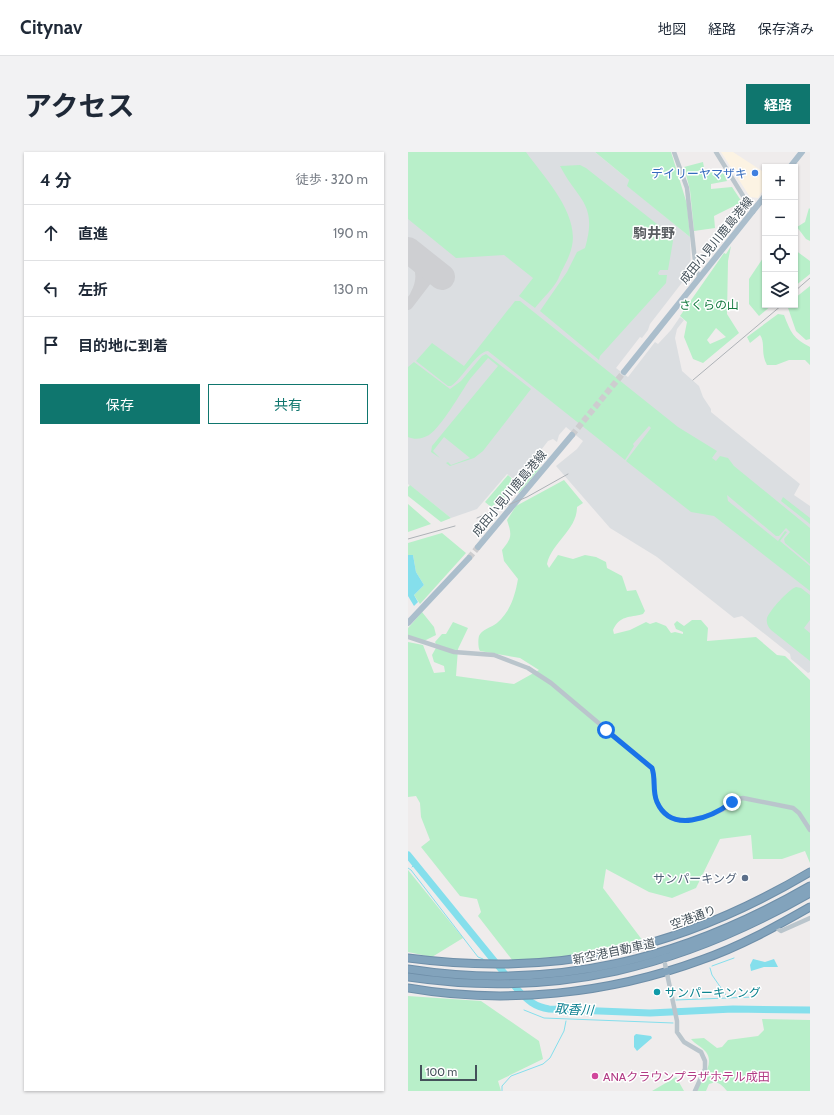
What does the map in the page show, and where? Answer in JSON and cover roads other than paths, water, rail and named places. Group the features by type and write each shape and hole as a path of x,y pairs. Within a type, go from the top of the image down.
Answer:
{"highway":[{"name":"空港通り","path":"408,958 460,964 526,964 579,958 661,944 761,899 810,872"},
{"name":"新空港自動車道","path":"408,969 447,974 489,976 539,975 591,969 676,948 749,919 810,886"},
{"name":"新空港自動車道","path":"408,976 456,982 517,984 547,982 620,971 678,955 737,932 810,894"},
{"path":"408,988 468,995 501,996 567,992 628,982 666,968 701,961 775,927 810,907"}],"main road":[{"path":"792,164 802,152"},
{"name":"成田小見川鹿島港線","path":"624,372 762,200"},
{"name":"成田小見川鹿島港線","path":"478,547 572,435"},
{"path":"408,623 469,558"}],"street":[{"path":"674,152 687,188 696,270 700,278"},
{"path":"716,152 753,212"},
{"path":"408,637 454,652 494,655 528,668 551,683 652,768 657,802 665,814 674,819 681,821 696,819 723,810 737,799 743,798 793,808 799,813 810,830"},
{"path":"798,914 802,922"},
{"path":"775,927 781,931 810,918"},
{"path":"666,968 677,1019 677,1032 684,1042 697,1049 704,1058 704,1069 695,1091"}],"water":[{"path":"408,555 413,555 416,572 424,585 414,595 418,602 414,606 408,596"},
{"path":"753,959 765,962 774,959 778,967 764,967 751,971 750,965"},
{"path":"636,1034 651,1036 652,1038 637,1051 634,1047 634,1036"}],"waterway":[{"name":"取香川","path":"408,855 518,990 528,1000 540,1007 549,1009 650,1013 733,1009 810,1010"},
{"name":"取香川","path":"412,867 415,864"},
{"path":"408,868 478,957 483,959"},
{"path":"712,966 734,958"},
{"path":"710,968 712,975 728,998"},
{"path":"676,1000 753,997"},
{"name":"取香川","path":"567,1009 567,1015"},
{"path":"524,1010 544,1018 673,1023"},
{"path":"502,1091 502,1086 511,1076 543,1064 550,1058 564,1031 566,1021"}],"tunnel":[{"path":"572,435 624,372"},
{"path":"469,558 478,547"}],"railway":[{"path":"798,288 810,278"},
{"path":"693,380 778,308"},
{"path":"477,518 527,497 568,474"},
{"path":"408,539 455,526"}],"place":[{"name":"デイリーヤマザキ","path":"755,173"},
{"name":"サンパーキング","path":"745,878"},
{"name":"サンパーキンング","path":"657,992"},
{"name":"ANAクラウンプラザホテル成田","path":"595,1076"}],"district":[{"name":"駒井野","path":"654,233"}],"park label":[{"name":"さくらの山","path":"709,304"}]}
